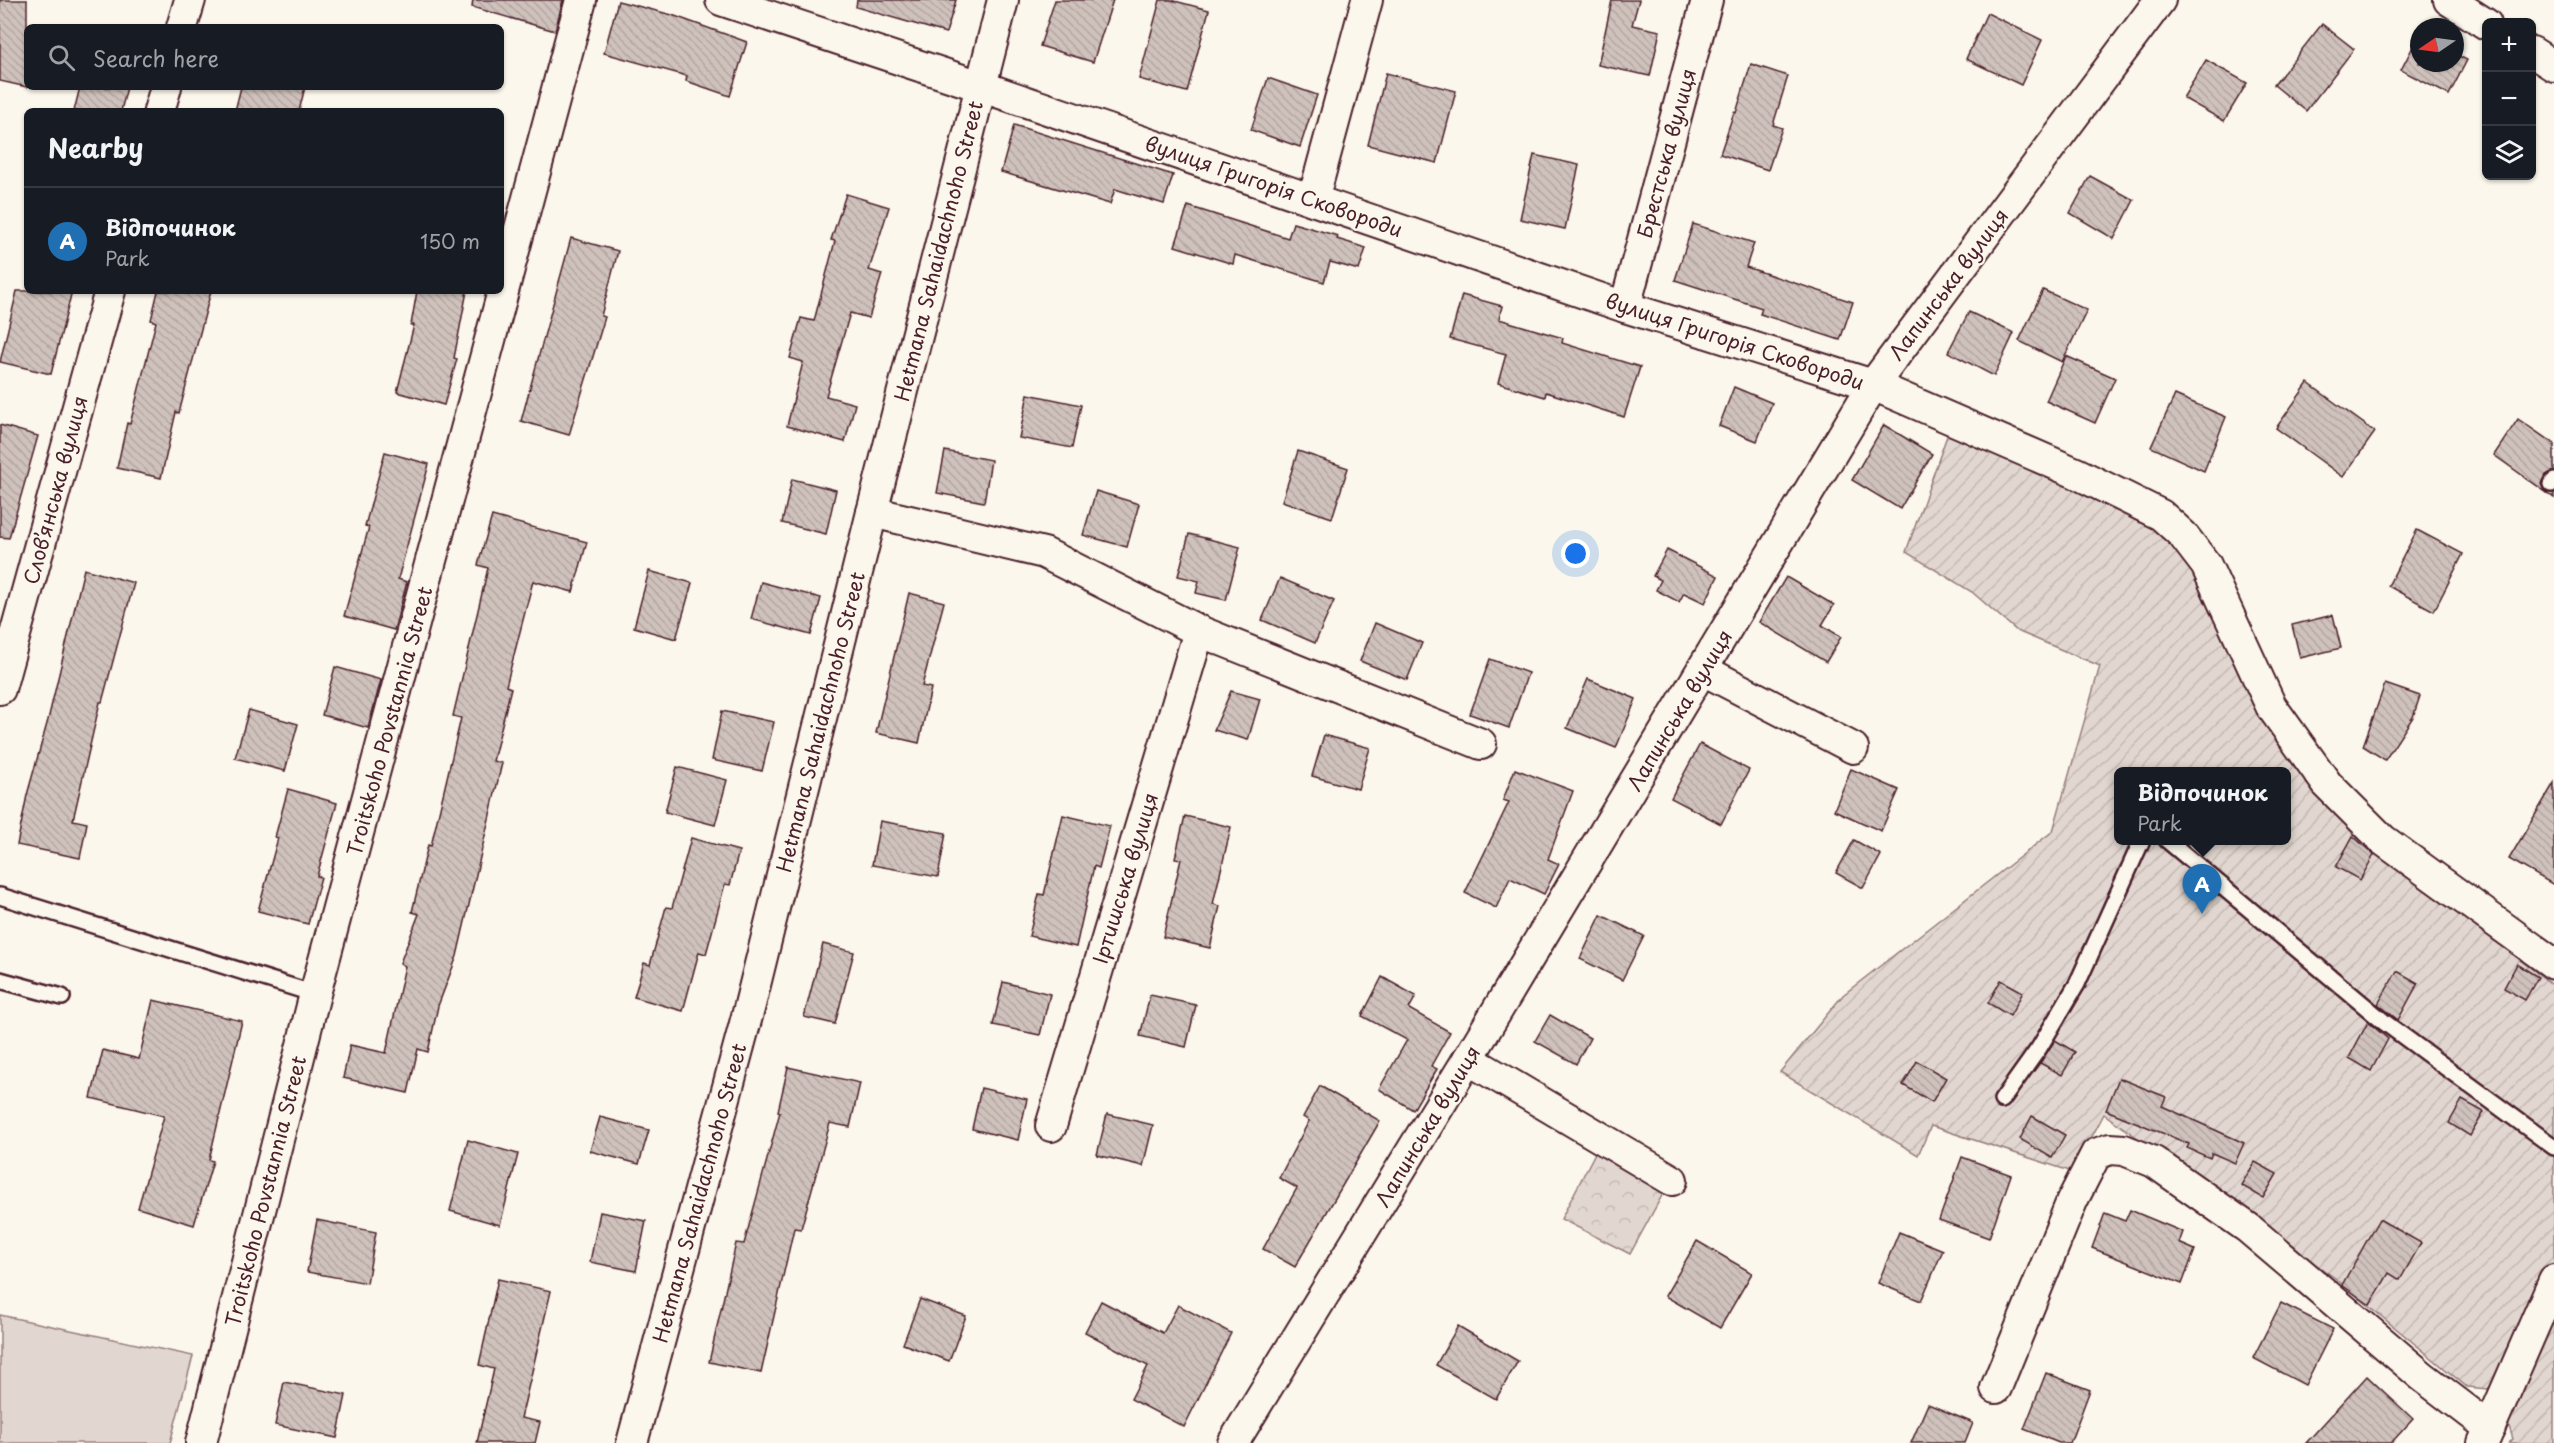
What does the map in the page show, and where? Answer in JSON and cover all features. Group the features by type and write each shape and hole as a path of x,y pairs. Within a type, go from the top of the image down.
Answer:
{"street":[{"path":"184,24 190,0"},
{"name":"Troitskoho Povstannia Street","path":"504,288 581,0"},
{"name":"вулиця Григорія Сковороди","path":"721,0 980,86 1625,307 1873,385 2076,473 2161,515 2183,535 2206,565 2271,706 2327,784 2383,840 2554,964"},
{"name":"Hetmana Sahaidachnoho Street","path":"632,1443 750,1005 872,512 1003,0"},
{"path":"1313,200 1367,0"},
{"name":"Брестська вулиця","path":"1625,307 1707,0"},
{"name":"Лапинська вулиця","path":"1234,1442 1468,1059 1873,385 2160,0"},
{"path":"2449,0 2482,21"},
{"path":"2536,55 2554,66"},
{"path":"160,108 165,90"},
{"name":"Словʼянська вулиця","path":"0,688 109,294"},
{"name":"Troitskoho Povstannia Street","path":"201,1443 315,994 502,294"},
{"path":"872,512 1044,553 1199,631 1481,744"},
{"name":"Іртишська вулиця","path":"1051,1126 1199,631"},
{"path":"1703,670 1853,748"},
{"path":"1468,1059 1672,1180"},
{"path":"1996,1388 2072,1201 2096,1154 2110,1149 2124,1150 2154,1162 2248,1228 2492,1438 2554,1280"}],"lane":[{"path":"2001,1100 2038,1048 2077,984 2140,845"},
{"path":"2173,845 2384,1022 2554,1147"},
{"path":"0,896 315,994"},
{"path":"0,980 62,997"}],"green space":[{"path":"1949,430 2165,532 2183,548 2256,699 2434,894 2554,986 2554,1265 2508,1367 2488,1389 2467,1387 2335,1278 2104,1114 2073,1172 1931,1126 1918,1155 1780,1072 1843,995 2053,831 2100,666 2017,631 1972,592 1906,552"},
{"path":"1596,1151 1665,1190 1630,1254 1561,1219"},
{"path":"2554,1313 2554,1443 2509,1443 2513,1439 2507,1420"},
{"path":"0,1315 193,1356 170,1443 0,1443"}],"building":[{"path":"0,0 27,0 27,24 24,24 24,86 0,81"},
{"path":"473,0 563,0 555,31 472,7"},
{"path":"857,0 956,0 946,33 856,7"},
{"path":"1055,0 1113,0 1093,62 1040,46"},
{"path":"1160,0 1171,0 1209,10 1187,92 1139,79"},
{"path":"1612,0 1639,0 1632,25 1660,31 1650,76 1598,65"},
{"path":"618,1 672,15 747,42 730,96 686,81 687,76 604,53"},
{"path":"1987,13 2042,40 2021,85 1966,59"},
{"path":"2322,24 2354,49 2306,111 2274,85"},
{"path":"2410,52 2410,72 2461,72 2449,95 2401,70"},
{"path":"2206,60 2247,83 2224,121 2183,98"},
{"path":"1751,64 1788,76 1773,125 1782,128 1768,170 1720,154"},
{"path":"1386,73 1456,91 1437,163 1368,145"},
{"path":"1268,78 1317,95 1300,147 1251,130"},
{"path":"79,90 126,90 122,108 75,108"},
{"path":"240,90 304,90 300,108 236,108"},
{"path":"1014,125 1173,175 1164,204 1115,189 1110,204 1001,172"},
{"path":"1534,155 1579,165 1565,229 1520,219"},
{"path":"2090,176 2134,200 2114,239 2070,213"},
{"path":"846,194 889,207 869,270 882,274 869,318 850,313 826,396 855,404 845,442 787,426 803,362 790,358 801,318 814,321 835,241 831,240"},
{"path":"1188,206 1288,238 1293,223 1338,236 1337,239 1366,248 1359,270 1330,262 1324,282 1235,255 1233,264 1175,246"},
{"path":"1693,224 1754,243 1746,267 1853,302 1840,340 1760,314 1762,308 1675,280"},
{"path":"571,238 618,251 601,316 605,317 569,435 521,421"},
{"path":"2043,290 2087,310 2062,362 2019,341"},
{"path":"17,291 24,291 24,294 71,294 51,374 0,362"},
{"path":"157,294 210,294 179,413 176,412 161,478 117,468 127,423 130,424 156,322 151,320"},
{"path":"416,294 466,294 454,358 457,359 444,405 397,392 414,325 411,325"},
{"path":"1462,295 1502,306 1499,319 1563,338 1562,343 1640,367 1624,417 1546,392 1545,397 1498,383 1506,354 1450,339"},
{"path":"1969,312 2014,333 1994,376 1948,352"},
{"path":"2066,356 2115,378 2095,423 2046,401"},
{"path":"2308,383 2375,432 2343,477 2276,428"},
{"path":"1734,387 1772,403 1757,441 1719,426"},
{"path":"1028,394 1081,405 1072,448 1019,438"},
{"path":"2175,395 2226,417 2204,471 2151,447"},
{"path":"2518,419 2554,444 2554,471 2546,475 2542,484 2546,492 2554,493 2554,498 2494,455"},
{"path":"0,425 38,436 9,538 0,537"},
{"path":"1884,425 1932,454 1900,509 1852,480"},
{"path":"945,451 991,460 984,502 937,493"},
{"path":"1298,451 1348,468 1332,518 1282,501"},
{"path":"385,452 429,464 398,579 407,582 394,630 344,616 369,527 365,526"},
{"path":"792,479 836,490 826,534 782,523"},
{"path":"1096,491 1139,504 1127,547 1083,535"},
{"path":"492,516 587,542 573,592 533,581 506,686 511,688 493,761 502,763 457,956 438,1006 428,1052 418,1049 408,1093 343,1078 350,1045 386,1053 405,966 400,963 419,914 412,912 428,845 431,846 461,718 453,716 488,568 478,565"},
{"path":"2417,530 2463,554 2434,611 2388,586"},
{"path":"1189,534 1240,547 1226,600 1196,593 1199,581 1178,576"},
{"path":"1667,550 1718,576 1705,603 1684,593 1679,602 1656,590 1661,580 1653,576"},
{"path":"84,569 134,583 102,702 100,702 73,820 87,823 80,858 17,845 27,795 48,720"},
{"path":"649,571 692,583 676,639 634,627"},
{"path":"1786,577 1834,605 1822,625 1841,637 1826,662 1759,622"},
{"path":"1280,578 1334,601 1315,643 1262,620"},
{"path":"761,582 821,598 811,635 751,619"},
{"path":"909,593 944,602 922,686 931,688 919,743 876,733"},
{"path":"2333,615 2341,648 2300,658 2292,625"},
{"path":"1375,623 1422,643 1407,680 1360,661"},
{"path":"1490,659 1528,673 1509,728 1470,714"},
{"path":"335,667 381,680 368,728 322,715"},
{"path":"1588,679 1636,699 1616,748 1567,728"},
{"path":"2385,684 2420,696 2413,717 2385,760 2363,746"},
{"path":"1231,691 1260,699 1248,740 1214,730"},
{"path":"249,710 298,724 285,771 235,758"},
{"path":"722,711 774,722 762,771 712,760"},
{"path":"1324,735 1370,748 1358,789 1312,776"},
{"path":"1700,744 1749,770 1721,824 1671,798"},
{"path":"677,767 727,780 715,825 665,812"},
{"path":"1515,769 1573,791 1548,859 1559,864 1544,894 1510,878 1496,908 1465,893 1509,802 1503,800"},
{"path":"1851,769 1899,790 1881,831 1834,810"},
{"path":"2554,783 2554,885 2509,859"},
{"path":"288,789 337,803 317,876 321,877 308,924 258,911 278,838 275,837"},
{"path":"1063,815 1110,826 1099,868 1094,866 1076,947 1029,936 1039,894 1044,895"},
{"path":"1185,816 1231,827 1213,904 1220,906 1210,948 1163,937 1181,859 1175,858"},
{"path":"880,821 946,833 938,877 872,865"},
{"path":"2353,836 2374,855 2360,880 2336,867"},
{"path":"691,838 739,851 730,885 725,884 706,954 699,952 683,1011 634,997 644,963 650,965 666,907 672,908"},
{"path":"1854,840 1881,855 1863,888 1836,873"},
{"path":"1601,915 1644,936 1622,980 1580,959"},
{"path":"823,944 854,952 835,1024 804,1017"},
{"path":"2517,964 2538,977 2525,1000 2504,988"},
{"path":"2397,971 2418,983 2398,1020 2378,1004"},
{"path":"1382,977 1416,996 1409,1009 1450,1032 1431,1066 1437,1069 1413,1110 1379,1089 1407,1040 1362,1016"},
{"path":"2001,980 2023,992 2010,1016 1988,1003"},
{"path":"1003,982 1050,994 1040,1035 993,1025"},
{"path":"1150,995 1196,1005 1186,1047 1140,1036"},
{"path":"153,1000 242,1021 209,1160 213,1161 194,1225 138,1208 164,1116 91,1098 103,1050 139,1059"},
{"path":"1550,1015 1590,1038 1576,1064 1535,1041"},
{"path":"2368,1022 2388,1039 2371,1071 2349,1058"},
{"path":"2055,1040 2075,1052 2062,1075 2040,1063"},
{"path":"1917,1061 1946,1078 1932,1102 1903,1085"},
{"path":"788,1067 860,1083 850,1127 830,1123 801,1229 794,1228 761,1373 709,1362 736,1243 744,1244 780,1112 778,1111"},
{"path":"2119,1078 2166,1097 2162,1106 2244,1143 2235,1163 2212,1153 2210,1158 2187,1148 2189,1144 2106,1110"},
{"path":"1320,1086 1380,1121 1295,1267 1263,1249 1297,1188 1279,1178 1309,1121 1303,1117"},
{"path":"981,1088 1027,1099 1018,1140 972,1129"},
{"path":"2462,1100 2484,1112 2470,1136 2449,1123"},
{"path":"1107,1114 1153,1125 1143,1166 1097,1155"},
{"path":"2032,1116 2065,1135 2052,1158 2020,1139"},
{"path":"600,1117 649,1130 639,1164 590,1151"},
{"path":"468,1140 518,1154 500,1225 450,1211"},
{"path":"1962,1157 2011,1175 1989,1238 1939,1220"},
{"path":"2255,1162 2277,1174 2263,1198 2241,1185"},
{"path":"2130,1210 2183,1232 2179,1243 2195,1250 2182,1284 2092,1248 2105,1213 2125,1221"},
{"path":"600,1212 646,1221 636,1271 590,1262"},
{"path":"2379,1219 2421,1243 2400,1280 2389,1273 2370,1305 2342,1285"},
{"path":"317,1220 376,1232 367,1283 307,1272"},
{"path":"1899,1232 1943,1250 1921,1301 1878,1283"},
{"path":"1697,1241 1752,1273 1720,1328 1665,1296"},
{"path":"498,1279 551,1291 521,1418 540,1422 535,1443 477,1443 494,1369 479,1365"},
{"path":"920,1299 966,1316 949,1361 903,1344"},
{"path":"1101,1301 1163,1333 1178,1305 1231,1333 1184,1427 1131,1399 1148,1366 1085,1332"},
{"path":"2281,1303 2333,1329 2305,1385 2253,1358"},
{"path":"1458,1326 1518,1361 1496,1399 1436,1365"},
{"path":"2046,1373 2090,1390 2070,1443 2059,1443 2024,1429"},
{"path":"2367,1376 2413,1419 2391,1443 2306,1443"},
{"path":"284,1382 346,1395 337,1438 275,1425"},
{"path":"1928,1404 1973,1423 1965,1443 1911,1443"}],"place":[{"name":"Відпочинок","path":"2202,914"}]}
